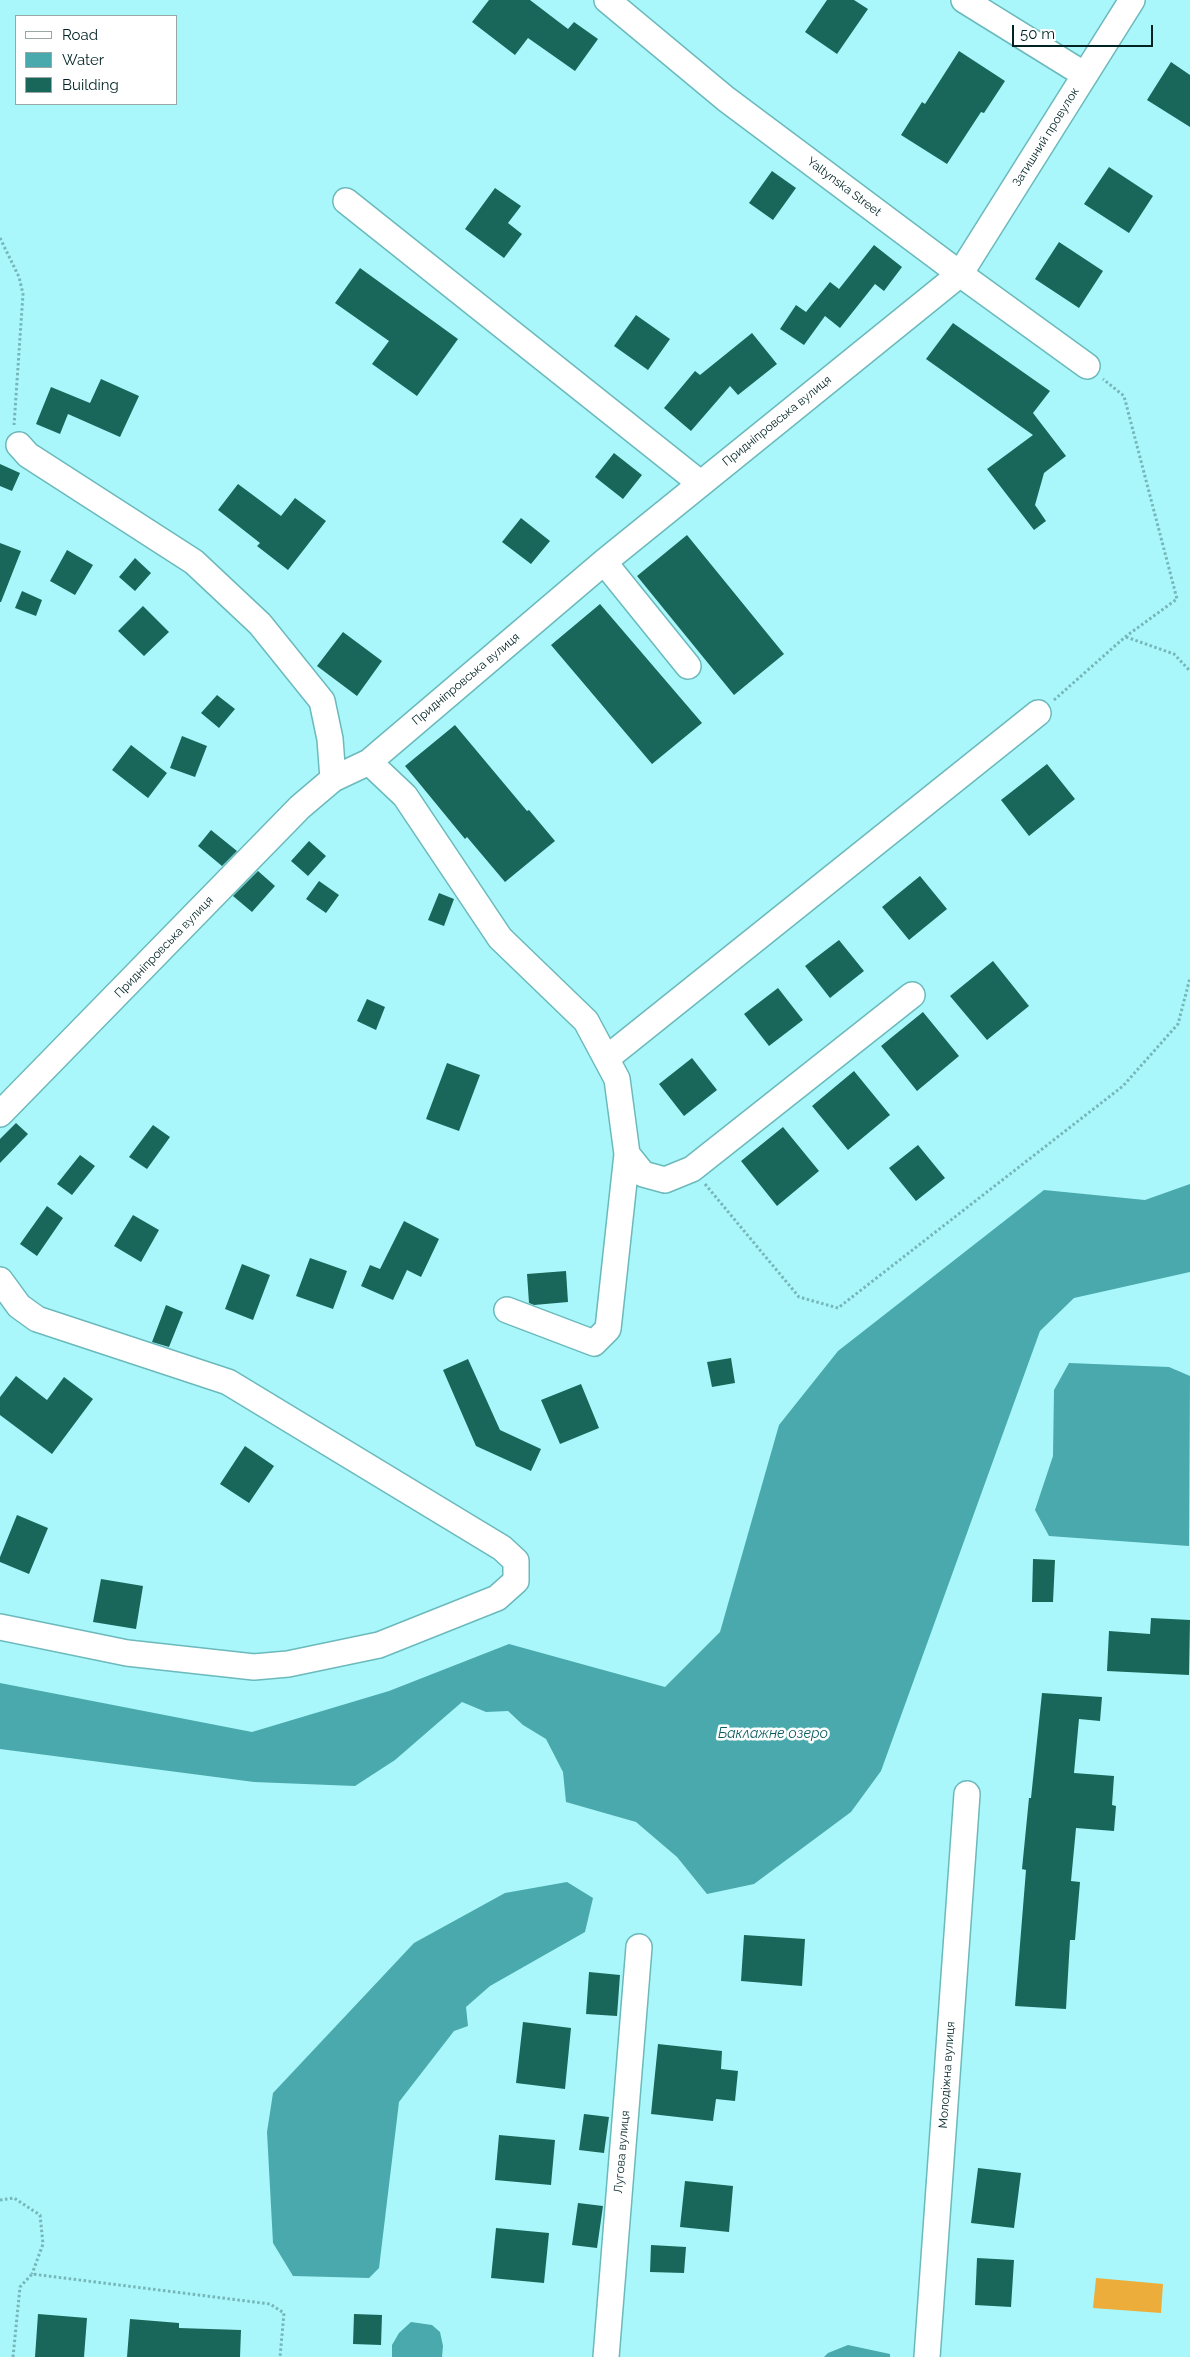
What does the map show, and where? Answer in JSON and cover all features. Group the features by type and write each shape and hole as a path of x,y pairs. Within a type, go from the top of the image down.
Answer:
{"street":[{"name":"Yaltynska Street","path":"607,0 726,99 960,274 1087,366"},
{"path":"964,0 1084,75"},
{"name":"Затишний провулок","path":"960,274 1132,0"},
{"path":"346,201 700,483"},
{"name":"Придніпровська вулиця","path":"0,1114 300,807 333,779 369,762 604,562 960,274"},
{"path":"18,445 28,455 194,562 260,624 322,701 330,739 333,779"},
{"path":"604,562 688,666"},
{"path":"606,1058 1038,713"},
{"path":"369,762 405,796 500,938 586,1021 617,1079 627,1154 608,1329 594,1343 507,1310"},
{"path":"627,1154 643,1174 664,1180 692,1169 912,995"},
{"path":"0,1280 19,1306 37,1319 228,1382 502,1548 516,1561 516,1581 497,1598 379,1645 288,1664 254,1667 127,1653 0,1627"},
{"name":"Молодіжна вулиця","path":"927,2357 967,1794"},
{"name":"Лугова вулиця","path":"606,2357 639,1946"}],"path":[{"path":"0,238 20,277 22,294 14,432 18,445"},
{"path":"1038,713 1125,637 1177,599 1124,396 1087,366"},
{"path":"1125,637 1174,654 1190,671"},
{"path":"692,1169 800,1297 838,1308 1124,1086 1178,1024 1190,978"},
{"path":"0,2200 14,2198 40,2215 43,2244 32,2274 20,2287 13,2357"},
{"path":"32,2274 270,2304 284,2313 280,2357"}],"shaded area":[{"path":"1096,2278 1163,2284 1161,2313 1093,2308"}],"water":[{"name":"Баклажне озеро","path":"1190,1184 1190,1272 1074,1298 1040,1331 881,1771 851,1812 754,1884 707,1894 677,1857 636,1822 566,1802 563,1772 546,1739 523,1725 508,1711 486,1712 462,1702 395,1760 355,1786 254,1782 0,1749 0,1683 252,1732 389,1691 509,1644 665,1687 720,1632 779,1425 838,1351 1044,1190 1145,1200"},
{"path":"1069,1363 1169,1367 1190,1376 1189,1546 1049,1536 1035,1510 1053,1456 1054,1390"},
{"path":"567,1882 593,1898 585,1932 490,1986 466,2007 468,2026 454,2031 399,2102 379,2268 369,2278 293,2276 273,2243 267,2132 273,2093 414,1943 505,1893"},
{"path":"411,2322 432,2325 440,2332 443,2346 442,2357 392,2357 392,2345 399,2333"},
{"path":"848,2345 890,2354 890,2357 824,2357 828,2353"}],"building":[{"path":"489,0 530,0 568,29 574,22 598,39 575,71 528,38 515,55 472,22"},
{"path":"827,0 854,0 868,9 837,54 805,32"},
{"path":"959,51 1005,81 984,113 981,112 947,164 901,135 922,102 925,104"},
{"path":"1171,62 1190,75 1190,127 1147,100"},
{"path":"1109,167 1153,196 1129,233 1084,204"},
{"path":"772,171 796,188 773,220 749,203"},
{"path":"495,188 521,206 508,223 522,234 504,258 465,229"},
{"path":"1059,242 1103,271 1079,308 1035,279"},
{"path":"874,245 902,267 884,291 875,284 840,328 825,316 804,345 780,329 796,305 806,312 830,282 839,289"},
{"path":"360,268 458,339 417,396 372,364 389,341 335,303"},
{"path":"636,315 670,339 648,370 614,346"},
{"path":"953,323 1050,391 1033,413 1066,456 1044,473 1035,505 1046,521 1034,530 987,469 1033,435 926,359"},
{"path":"752,333 777,364 738,395 730,386 691,431 664,408 695,371 700,375"},
{"path":"101,379 139,396 120,437 68,414 60,434 36,424 51,387 90,403"},
{"path":"614,453 642,475 623,499 595,477"},
{"path":"0,464 20,473 12,491 0,486"},
{"path":"238,484 281,516 295,498 326,521 288,570 257,546 260,543 218,510"},
{"path":"521,518 550,541 531,564 502,542"},
{"path":"687,535 784,654 734,695 637,576"},
{"path":"0,543 21,551 1,602 0,602"},
{"path":"67,550 93,565 75,595 50,581"},
{"path":"135,558 151,573 135,591 119,577"},
{"path":"22,591 42,600 36,616 15,608"},
{"path":"600,604 702,723 652,764 551,645"},
{"path":"143,606 169,632 144,656 118,631"},
{"path":"343,632 382,661 357,696 317,666"},
{"path":"217,695 235,709 219,728 201,713"},
{"path":"455,725 527,811 529,810 555,841 505,882 467,837 465,839 405,766"},
{"path":"182,736 207,746 195,777 170,768"},
{"path":"131,745 167,773 148,798 112,770"},
{"path":"1047,764 1075,799 1029,836 1001,800"},
{"path":"211,830 237,851 222,866 198,846"},
{"path":"309,841 326,856 308,876 291,861"},
{"path":"258,871 275,886 252,912 233,896"},
{"path":"920,876 947,909 909,940 882,907"},
{"path":"319,881 339,895 326,913 306,899"},
{"path":"439,893 454,899 444,926 428,920"},
{"path":"839,940 864,971 830,998 805,966"},
{"path":"993,961 1029,1006 987,1040 950,996"},
{"path":"778,988 803,1020 769,1046 744,1014"},
{"path":"367,999 385,1007 376,1030 357,1021"},
{"path":"923,1012 959,1056 917,1091 881,1046"},
{"path":"692,1058 717,1090 684,1116 659,1084"},
{"path":"447,1063 480,1075 459,1131 426,1119"},
{"path":"854,1071 890,1115 848,1150 812,1106"},
{"path":"16,1123 28,1134 0,1163 0,1139"},
{"path":"153,1125 170,1137 147,1169 129,1157"},
{"path":"783,1127 819,1171 777,1206 741,1161"},
{"path":"918,1145 945,1178 916,1201 889,1168"},
{"path":"80,1155 95,1166 72,1195 57,1184"},
{"path":"47,1206 63,1218 37,1256 20,1244"},
{"path":"133,1215 159,1230 141,1262 114,1246"},
{"path":"404,1221 439,1239 421,1277 407,1270 393,1300 361,1286 370,1265 380,1269"},
{"path":"310,1258 347,1271 333,1309 296,1296"},
{"path":"242,1264 270,1275 253,1320 225,1309"},
{"path":"566,1271 568,1302 534,1305 529,1303 527,1274"},
{"path":"166,1305 183,1312 169,1347 152,1342"},
{"path":"731,1358 735,1383 712,1387 707,1362"},
{"path":"468,1359 500,1430 541,1449 531,1471 476,1446 443,1370"},
{"path":"16,1376 47,1400 64,1377 93,1399 52,1454 0,1415 0,1397"},
{"path":"581,1384 599,1428 560,1444 541,1400"},
{"path":"245,1446 274,1466 249,1503 220,1484"},
{"path":"17,1515 48,1528 29,1574 0,1562 0,1557"},
{"path":"1033,1559 1055,1560 1053,1602 1032,1602"},
{"path":"101,1579 143,1586 136,1629 93,1622"},
{"path":"1151,1618 1190,1620 1189,1675 1107,1671 1109,1631 1150,1634"},
{"path":"1042,1693 1102,1697 1100,1721 1079,1719 1074,1773 1114,1776 1112,1805 1116,1806 1114,1831 1076,1828 1071,1881 1080,1882 1075,1940 1070,1940 1066,2009 1015,2006 1026,1870 1022,1869"},
{"path":"744,1935 805,1939 802,1986 741,1981"},
{"path":"589,1972 620,1975 617,2016 586,2014"},
{"path":"523,2022 571,2028 565,2089 516,2083"},
{"path":"658,2044 722,2051 721,2069 738,2071 735,2101 716,2099 713,2121 651,2114"},
{"path":"584,2114 609,2117 604,2153 579,2150"},
{"path":"499,2135 555,2140 551,2185 495,2180"},
{"path":"978,2168 1021,2173 1014,2228 971,2223"},
{"path":"685,2181 733,2186 729,2232 680,2227"},
{"path":"578,2203 603,2206 597,2248 572,2245"},
{"path":"496,2228 549,2233 544,2283 491,2278"},
{"path":"651,2245 686,2247 684,2273 650,2272"},
{"path":"977,2258 1014,2260 1011,2307 975,2305"},
{"path":"38,2314 87,2318 84,2357 35,2357"},
{"path":"354,2314 382,2315 381,2345 353,2344"},
{"path":"130,2319 179,2323 179,2328 241,2330 240,2357 127,2357"}]}
